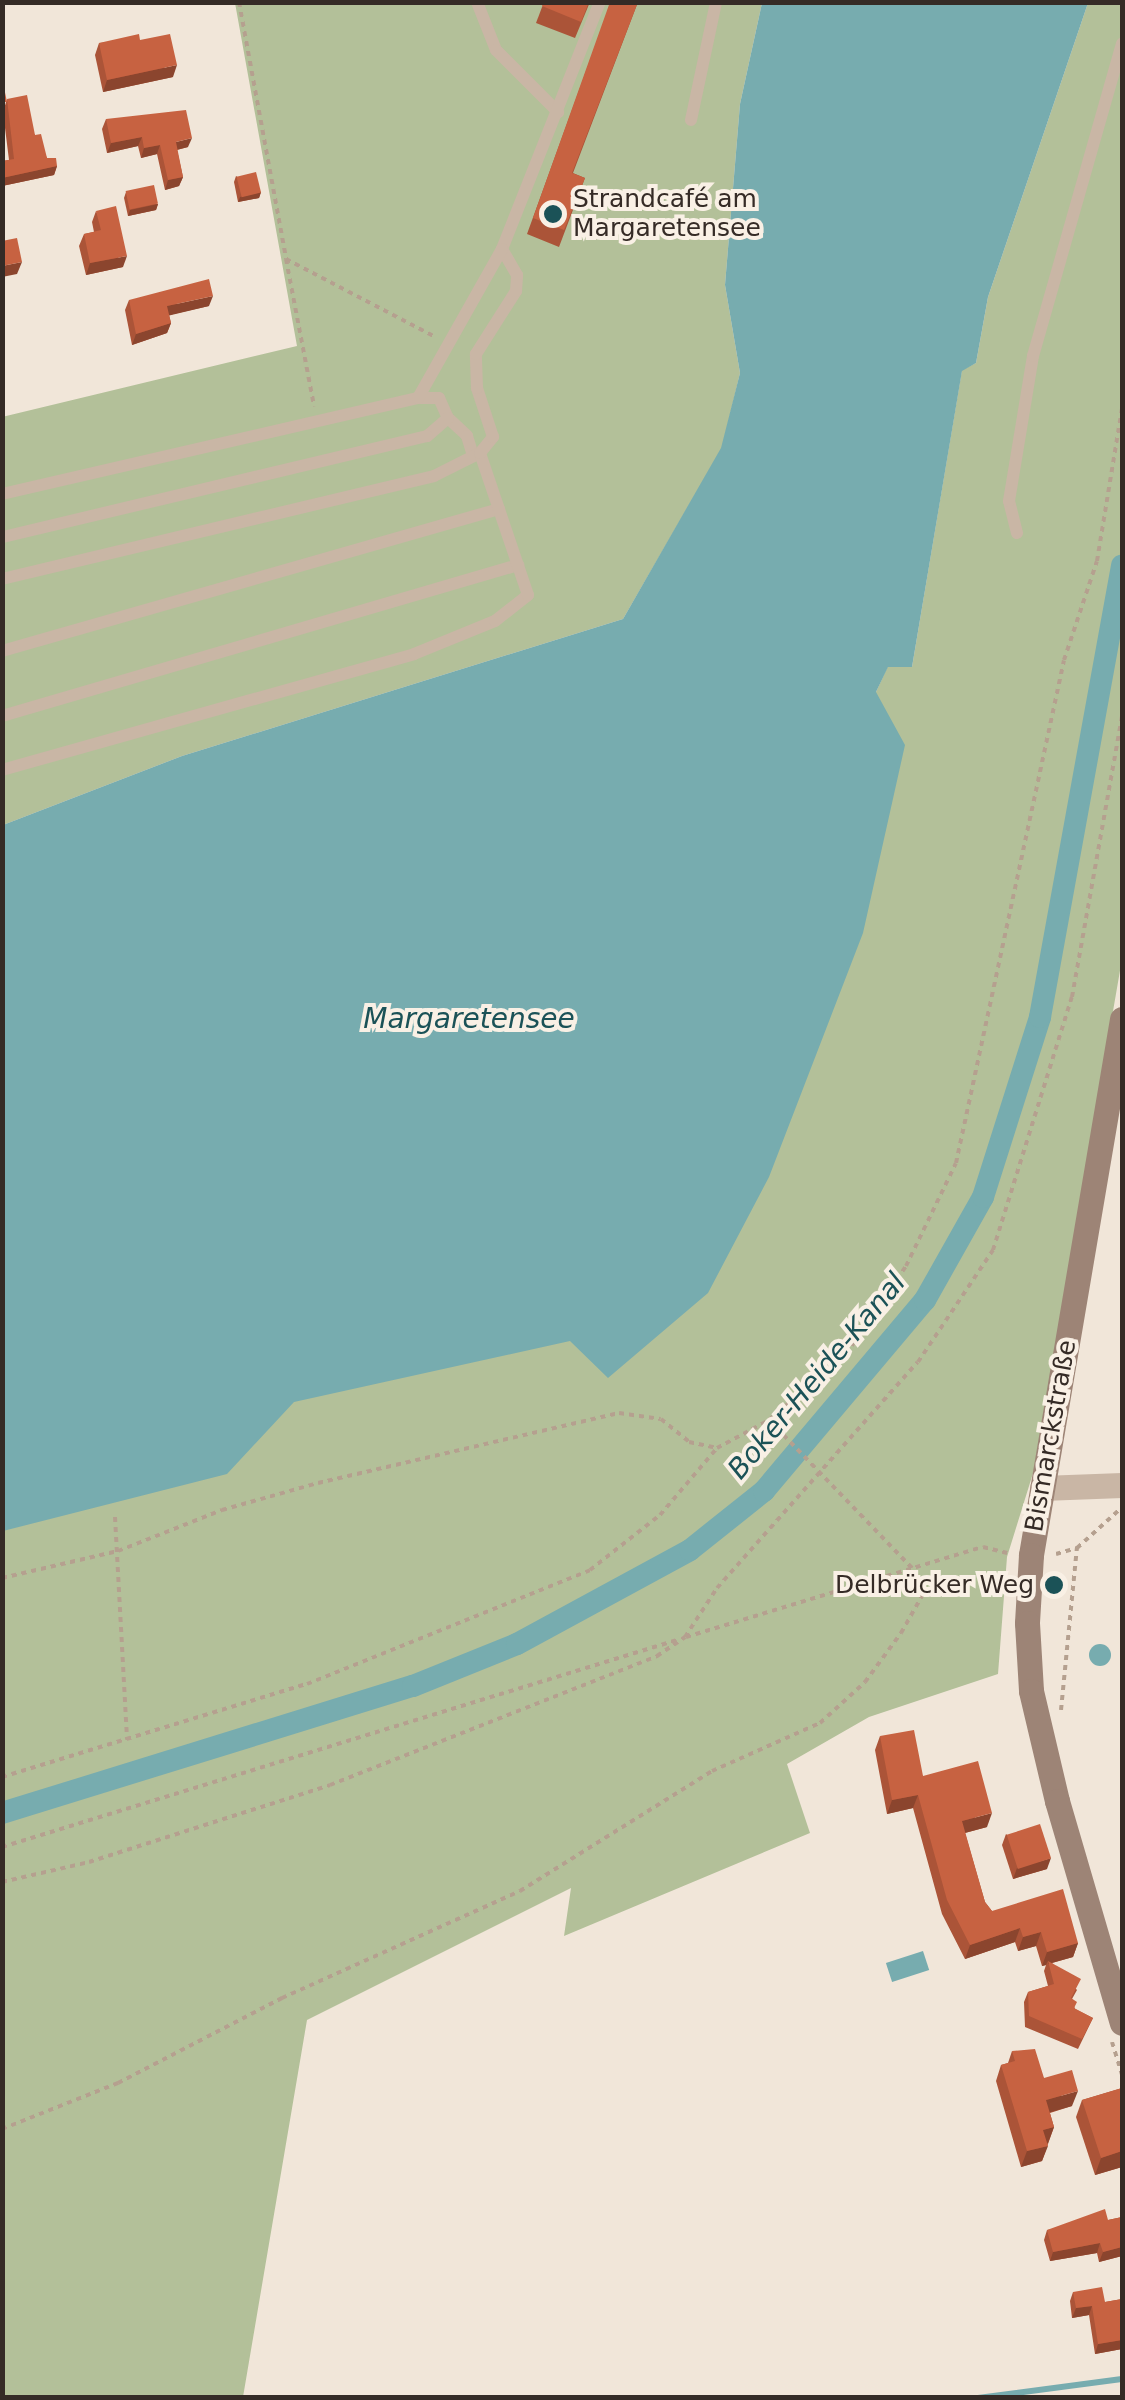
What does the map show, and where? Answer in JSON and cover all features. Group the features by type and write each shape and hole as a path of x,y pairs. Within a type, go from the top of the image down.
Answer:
{"main road":[{"name":"Bismarckstraße","path":"1122,1020 1031,1555 1032,1691 1122,2023"}],"street":[{"path":"1042,1488 1122,1484"}],"lane":[{"path":"477,2 496,50 558,112"},
{"path":"418,398 450,351 502,249 600,2"},
{"path":"691,120 716,2"},
{"path":"1016,533 1009,502 1038,328 1122,43"},
{"path":"2,579 434,476 476,454 493,438 477,388 476,354 516,291 517,275 502,249"},
{"path":"2,494 418,398 439,398 448,418 467,436 476,454 528,595 457,639 2,770"},
{"path":"2,537 427,436 448,418"},
{"path":"2,651 499,509"},
{"path":"2,716 518,566"}],"path":[{"path":"239,2 318,422"},
{"path":"286,258 423,326 450,351"},
{"path":"2,1777 324,1677 590,1570 660,1515 717,1448 770,1420 846,1354 906,1266 956,1164 1064,660 1097,561 1122,408"},
{"path":"2,1882 89,1862 330,1785 657,1656 685,1638 717,1588 918,1362 993,1250 1072,997 1122,715"},
{"path":"2,1578 118,1551 222,1510 318,1483 619,1414 661,1419 690,1442 717,1448"},
{"path":"2,2129 118,2083 282,1998 520,1891 712,1771 820,1723 865,1682 922,1596 912,1568 770,1420"},
{"path":"1063,1728 1060,1690 1077,1548 1122,1508"},
{"path":"115,1517 127,1740"},
{"path":"2,1847 983,1547 1031,1555"}],"green space":[{"path":"235,3 762,3 740,104 725,285 740,373 722,448 623,619 182,756 3,825 2,417 297,346"},
{"path":"1088,3 1122,3 1122,959 1034,1470 1007,1557 998,1674 869,1717 787,1764 810,1833 564,1936 571,1888 307,2020 243,2397 3,2398 3,1411 876,692 888,666 912,667 962,370 976,363 988,297"}],"water":[{"name":"Margaretensee","path":"762,3 1088,3 988,297 976,363 962,371 912,667 888,667 876,692 905,745 863,933 769,1177 708,1293 608,1378 570,1341 294,1402 227,1474 3,1531 3,825 182,756 623,619 721,448 740,373 725,285 740,104"},
{"path":"1096,1644 1104,1644 1111,1655 1104,1666 1096,1666 1089,1659 1089,1651"},
{"path":"923,1951 929,1970 892,1982 886,1963"}],"building":[{"path":"544,2 589,2 581,22 542,6"},
{"path":"610,2 638,2 572,173 585,178 564,230 533,218"},
{"path":"139,34 140,40 170,34 177,65 107,80 99,43"},
{"path":"27,95 35,135 41,134 47,158 56,158 57,166 2,178 2,161 14,159 7,99"},
{"path":"186,110 192,138 176,142 183,177 168,180 160,145 144,148 142,137 111,143 106,119"},
{"path":"256,172 261,192 242,197 237,177"},
{"path":"154,185 158,204 130,210 126,191"},
{"path":"116,206 127,256 90,263 84,234 101,230 96,211"},
{"path":"17,238 22,262 2,266 2,241"},
{"path":"209,279 213,296 167,306 171,323 136,334 129,300"},
{"path":"914,1730 923,1776 978,1761 992,1813 962,1821 985,1902 992,1911 1063,1889 1078,1943 1047,1952 1041,1932 1023,1937 1020,1928 970,1945 947,1900 918,1795 892,1800 880,1736"},
{"path":"1040,1824 1051,1858 1018,1869 1007,1835"},
{"path":"1048,1961 1081,1979 1071,1998 1077,2002 1074,2008 1093,2018 1082,2039 1029,2016 1028,1992 1054,1984"},
{"path":"1035,2049 1044,2078 1072,2070 1078,2091 1046,2100 1054,2127 1043,2130 1048,2146 1027,2151 1001,2065 1015,2061 1012,2051"},
{"path":"1122,2088 1122,2151 1101,2158 1082,2100"},
{"path":"1105,2209 1108,2220 1122,2217 1122,2247 1103,2252 1100,2243 1053,2252 1047,2230"},
{"path":"1102,2287 1105,2302 1122,2299 1122,2340 1098,2344 1092,2306 1076,2308 1073,2292"}],"waterway":[{"name":"Boker-Heide-Kanal","path":"2,1813 413,1686 517,1644 690,1550 764,1491 925,1300 983,1197 1040,1017 1122,565"},
{"path":"978,2398 1122,2379"}],"place":[{"name":"Strandcafé am Margaretensee","path":"553,214"},
{"name":"Delbrücker Weg","path":"1054,1585"}]}
